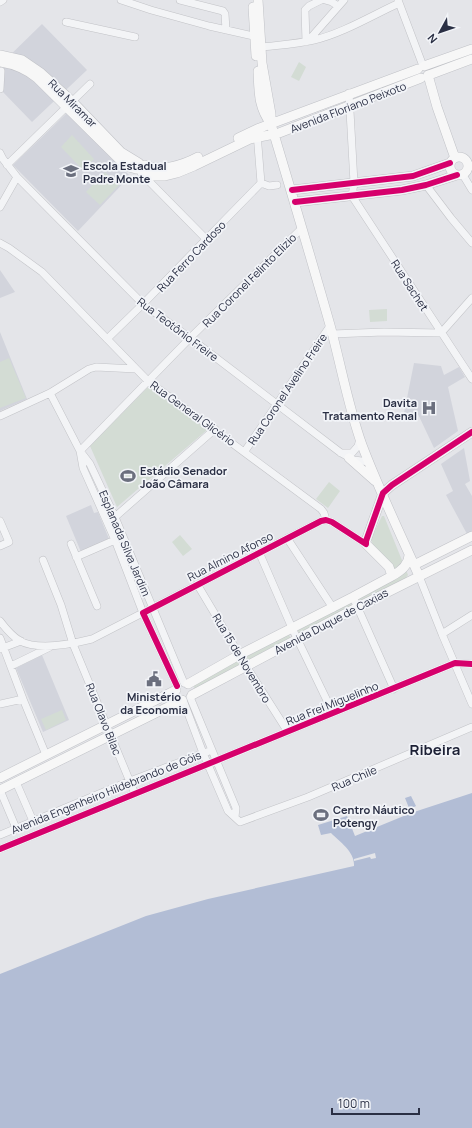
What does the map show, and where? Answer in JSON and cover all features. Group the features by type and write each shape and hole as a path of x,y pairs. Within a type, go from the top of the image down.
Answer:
{"main road":[{"path":"252,0 257,37 261,107 257,133"},
{"path":"258,0 257,37 261,47 264,76 271,114 271,124 292,190 301,229 331,330 360,439 409,555 410,566 415,578"},
{"name":"Avenida Floriano Peixoto","path":"274,135 351,105 472,49"},
{"name":"Rua Miramar","path":"0,55 12,57 41,72 69,103 121,152 141,168 174,166 190,161 257,133 271,124"},
{"name":"Avenida Floriano Peixoto","path":"271,124 349,94 472,59"},
{"name":"Rua Miramar","path":"0,66 16,66 27,70 69,103"},
{"path":"423,72 456,160"},
{"path":"261,107 265,117 271,124"},
{"name":"Rua Miramar","path":"257,133 274,135"},
{"path":"295,202 413,176 472,154"},
{"path":"456,160 450,169 465,172"},
{"path":"456,160 467,162 465,172"},
{"path":"292,190 402,190 426,185 465,172"},
{"path":"366,544 367,537 383,493 392,485 472,432"},
{"path":"349,458 379,484"},
{"name":"Avenida Duque de Caxias","path":"0,778 138,709 239,655 333,608 392,574 472,536"},
{"name":"Rua General Glicério","path":"366,544 389,566 392,574"},
{"name":"Avenida Duque de Caxias","path":"0,790 187,698 358,607 472,550"},
{"path":"181,686 192,689 187,698 177,696 181,686"},
{"path":"138,709 143,719"}],"street":[{"path":"121,0 151,10 257,37"},
{"path":"180,0 223,11 226,30"},
{"path":"307,42 306,10 309,6 321,0"},
{"path":"325,0 338,6"},
{"path":"307,42 344,0"},
{"path":"261,47 307,42 333,34 398,2 410,32 423,72"},
{"path":"66,22 135,37"},
{"path":"0,66 0,89"},
{"path":"7,165 90,84"},
{"path":"349,94 351,105 353,189"},
{"path":"257,133 261,183 270,186 277,185"},
{"name":"Rua Teotônio Freire","path":"0,153 7,165 17,177 143,304 341,453 359,462 369,462"},
{"path":"141,168 207,240"},
{"path":"465,172 472,190"},
{"path":"0,207 17,177"},
{"name":"Rua Ferro Cardoso","path":"107,339 207,240 261,183"},
{"path":"426,185 472,243"},
{"name":"Rua Sachet","path":"353,189 472,379"},
{"name":"Rua Coronel Felinto Elizio","path":"80,451 148,380 301,229"},
{"name":"Rua General Glicério","path":"0,243 42,272 148,380 321,509 326,520 332,522 366,544"},
{"path":"331,330 442,332 472,298"},
{"name":"Rua Coronel Avelino Freire","path":"245,451 276,403 331,330"},
{"path":"0,416 50,393 89,369 96,367 136,369"},
{"name":"Esplanada Silva Jardim","path":"50,393 80,451 90,464 115,517 152,608 181,686"},
{"path":"115,517 215,429"},
{"path":"341,453 352,453 358,446 360,439"},
{"name":"Esplanada Silva Jardim","path":"80,451 83,468 115,540 143,613 181,686"},
{"name":"Rua Almino Afonso","path":"52,646 73,644 92,639 258,552 321,521 326,520"},
{"path":"0,521 9,542 0,546"},
{"path":"287,538 333,608"},
{"path":"76,557 115,540"},
{"path":"71,544 97,606"},
{"path":"120,555 130,552"},
{"path":"258,552 292,628 333,713"},
{"name":"Rua Olavo Bilac","path":"43,560 61,605 73,644 135,794"},
{"path":"415,578 442,634 472,704"},
{"name":"Rua 15 de Novembro","path":"197,584 239,655 288,732"},
{"path":"353,597 394,689"},
{"path":"442,634 472,615"},
{"path":"0,621 11,634 21,641 32,644 52,646"},
{"path":"0,638 2,648 11,666 46,755"},
{"path":"2,648 21,641"},
{"path":"11,666 52,646"},
{"path":"455,663 472,664"},
{"name":"Rua Frei Miguelinho","path":"216,760 455,663"},
{"path":"187,698 212,750 236,808 235,817"},
{"path":"187,698 203,753 228,811 235,817"},
{"path":"0,704 23,699"},
{"name":"Rua Chile","path":"235,817 240,822 308,797 472,727"},
{"name":"Avenida Engenheiro Hildebrando de Góis","path":"0,835 130,781 212,750"},
{"name":"Avenida Engenheiro Hildebrando de Góis","path":"0,848 216,760"},
{"path":"16,782 33,821"},
{"path":"119,786 123,799"},
{"path":"0,790 18,827 26,838"},
{"path":"55,812 59,824"}],"shaded area":[{"path":"42,24 87,70 32,122 0,89 0,65"},
{"path":"299,62 306,67 299,81 291,77"},
{"name":"Escola Estadual Padre Monte","path":"68,112 130,176 78,231 13,165"},
{"path":"72,135 94,159 83,170 61,147"},
{"path":"105,172 119,185 100,205 86,192"},
{"path":"0,270 15,292 0,298"},
{"path":"387,309 387,321 370,322 369,310"},
{"path":"0,332 27,399 0,411"},
{"path":"9,358 26,398 0,408 0,362"},
{"name":"Davita Tratamento Renal","path":"414,363 441,366 444,375 459,367 465,377 448,387 458,431 434,448 417,412 403,418"},
{"name":"Estádio Senador João Câmara","path":"149,386 207,430 117,507 90,446"},
{"path":"464,448 470,481 465,484 472,496 472,532 467,534 446,495 453,491 441,464"},
{"path":"329,482 340,491 328,508 316,499"},
{"path":"91,505 94,513 98,512 109,539 81,552 66,516"},
{"path":"382,516 384,516 408,575 405,579 363,604 358,602 359,597 395,579 395,572 374,548 371,539"},
{"path":"180,535 192,549 183,556 172,542"},
{"path":"350,602 353,607 300,635 297,629"},
{"path":"289,634 291,640 247,661 244,657"},
{"path":"42,655 69,720 43,732 16,668"},
{"path":"237,659 240,667 195,689 192,683"},
{"path":"62,710 66,720 46,730 41,719"}],"water":[{"path":"472,793 472,1128 0,1128 0,974 146,916 208,899 354,866 354,861 350,852 331,833 321,835 318,825 347,816 355,836 411,813 405,798 411,796 416,806 412,808 414,812"}],"pier":[{"path":"375,853 376,858 371,859 370,857 354,861 354,859"}],"cycle path":[{"path":"292,190 413,176 450,163"},
{"path":"295,202 402,190 426,185 457,175"},
{"path":"177,686 143,613 321,521 326,520 332,522 366,544 383,493 392,485 472,432"},
{"path":"0,849 455,663 472,664"}],"place":[{"name":"Escola Estadual Padre Monte","path":"71,171"},
{"name":"Davita Tratamento Renal","path":"429,408"},
{"name":"Estádio Senador João Câmara","path":"128,476"},
{"name":"Ministério da Economia","path":"154,679"},
{"name":"Centro Náutico Potengy","path":"321,815"}],"district":[{"name":"Ribeira","path":"435,749"}]}
